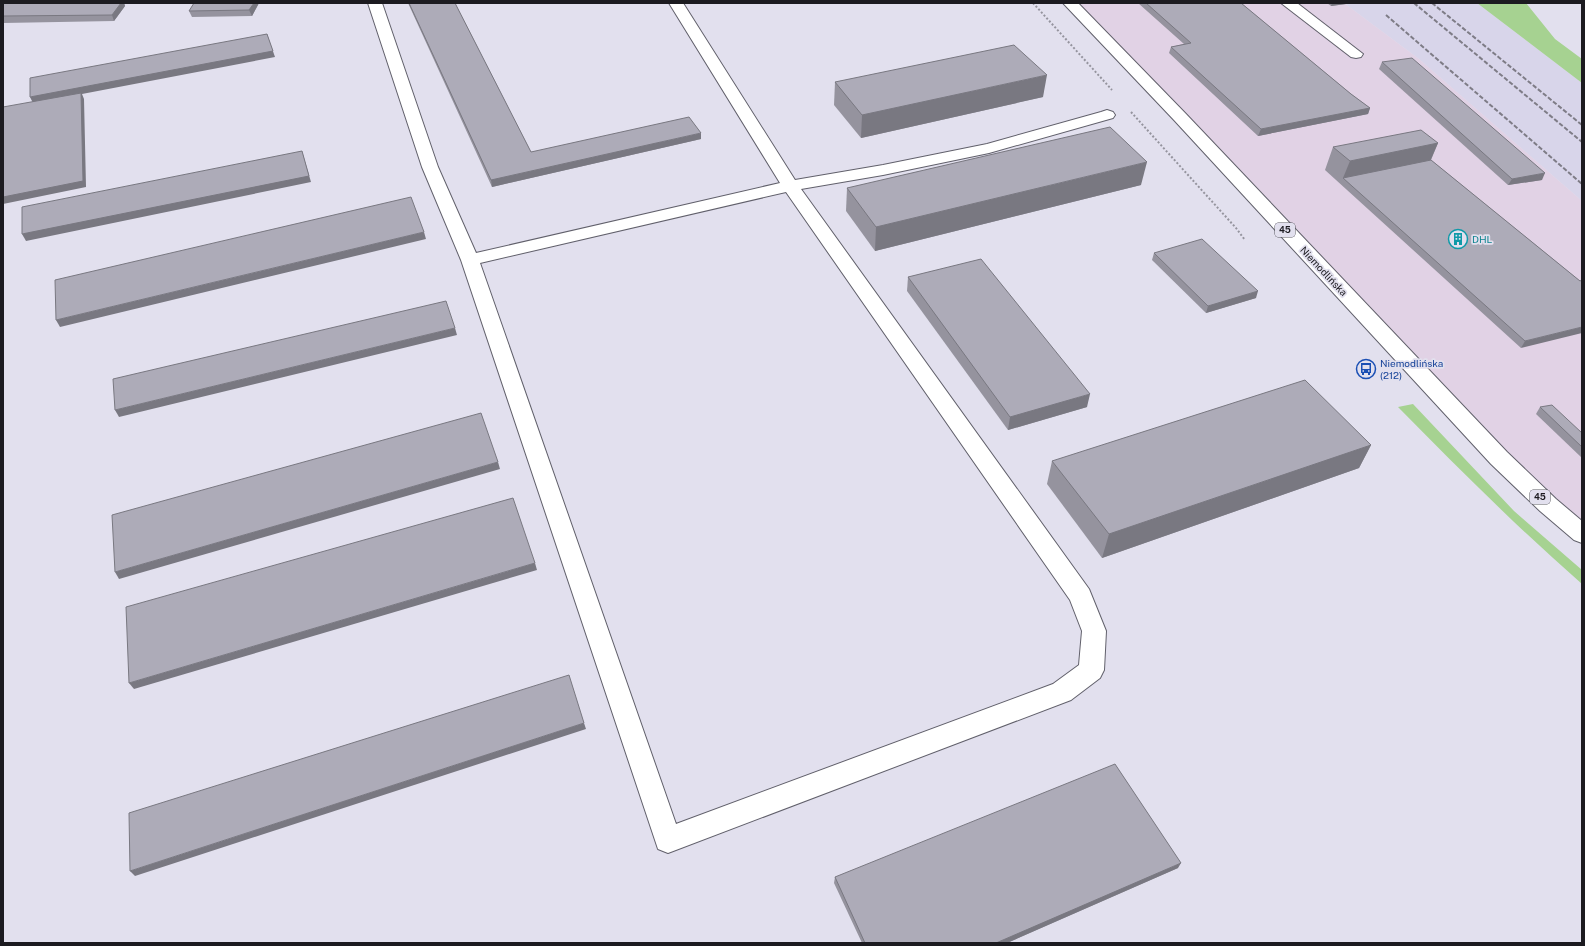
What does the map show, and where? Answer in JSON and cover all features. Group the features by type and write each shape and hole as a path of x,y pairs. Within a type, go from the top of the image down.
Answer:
{"main road":[{"path":"375,3 430,167 470,260 668,840 1062,692 1091,670 1094,631 1080,596 790,186 676,3"},
{"name":"Niemodlińska","path":"1070,3 1180,116 1499,458 1532,490 1582,534"},
{"path":"1288,3 1356,54"},
{"path":"470,260 790,186 883,170 989,148 1107,115"}],"path":[{"path":"1033,3 1114,92"},
{"path":"1129,110 1236,228 1245,240"}],"shaded area":[{"path":"1070,3 1344,3 1419,59 1582,201 1582,534"},
{"path":"1344,3 1477,3 1582,83 1582,201 1419,59"}],"green space":[{"path":"1477,3 1526,3 1555,39 1582,59 1582,83"},
{"path":"1413,404 1514,511 1582,570 1582,584 1488,497 1398,407"}],"building":[{"path":"3,3 121,3 112,15 3,16"},
{"path":"194,3 254,3 249,10 189,11"},
{"path":"409,3 455,3 531,152 689,117 701,133 491,180"},
{"path":"1146,3 1241,3 1370,108 1261,129 1171,47 1191,43"},
{"path":"267,34 273,51 30,97 30,78"},
{"path":"1014,45 1047,75 862,115 835,82"},
{"path":"1412,58 1545,173 1512,179 1382,62"},
{"path":"81,93 83,181 3,197 3,107"},
{"path":"1110,127 1147,162 876,227 847,188"},
{"path":"1421,130 1438,143 1350,161 1333,147"},
{"path":"302,151 309,176 22,234 22,207"},
{"name":"DHL","path":"1431,160 1580,281 1582,280 1582,327 1525,341 1343,178"},
{"path":"411,197 424,232 56,320 55,280"},
{"path":"1202,239 1258,291 1208,306 1154,253"},
{"path":"981,259 1090,394 1010,417 908,277"},
{"path":"446,301 455,328 115,410 113,379"},
{"path":"1305,380 1371,445 1109,534 1052,461"},
{"path":"1552,405 1582,433 1582,447 1540,407"},
{"path":"481,413 498,462 115,572 112,515"},
{"path":"513,498 535,563 129,683 126,607"},
{"path":"569,675 584,723 130,871 129,813"},
{"path":"1115,764 1181,863 996,943 865,943 835,877"}],"railway":[{"path":"1414,3 1582,142"},
{"path":"1432,3 1582,125"},
{"path":"1386,15 1582,184"}],"place":[{"name":"DHL","path":"1458,239"},
{"name":"Niemodlińska (212)","path":"1366,369"}]}
